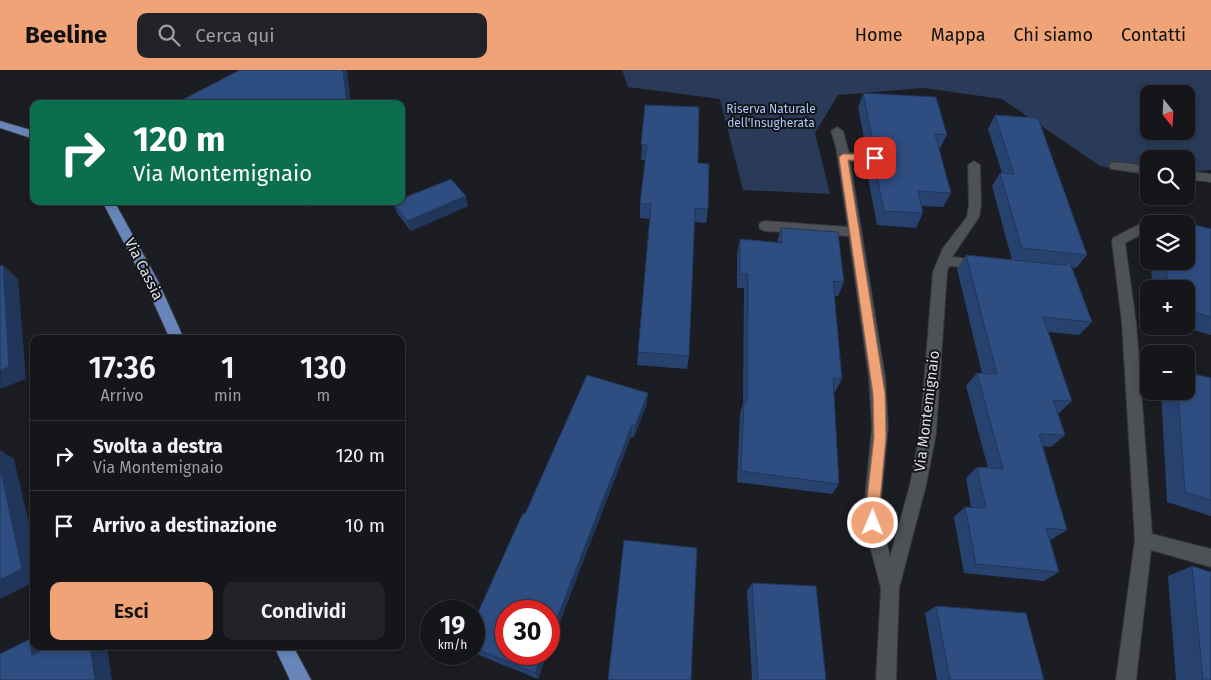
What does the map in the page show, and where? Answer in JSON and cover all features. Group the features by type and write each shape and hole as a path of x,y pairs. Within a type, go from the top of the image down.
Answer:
{"main road":[{"path":"0,124 30,134"},
{"name":"Via Cassia","path":"110,205 151,281 175,335"},
{"path":"285,650 301,680"}],"street":[{"name":"Via Montemignaio","path":"837,131 843,157 880,399 880,442 873,523 890,588"},
{"path":"843,157 875,158"},
{"name":"Via Montemignaio","path":"886,680 890,588 925,451 932,389 940,272 943,261 951,246 967,228 973,217 975,205 974,165"},
{"path":"1115,166 1140,169"},
{"path":"1195,176 1211,178"},
{"path":"765,226 855,232"},
{"path":"1126,680 1144,540 1129,323 1118,241 1140,229"},
{"path":"943,261 997,265"},
{"path":"1144,540 1211,558"}],"green space":[{"name":"Riserva Naturale dell'Insugherata","path":"622,70 1211,70 1211,170 1195,172 1195,150 1140,150 1140,174 1100,166 1002,99 924,88 838,95 815,133 830,194 743,190 720,99 628,87"}],"building":[{"path":"240,70 343,70 347,100 182,100"},
{"path":"863,93 936,97 947,135 935,134 951,193 918,191 923,213 884,211 872,153 876,153 875,149 882,149 889,143 882,138 872,137"},
{"path":"645,105 699,107 698,163 709,164 708,209 695,208 689,356 638,352 651,204 640,204 647,145 641,145"},
{"path":"995,115 1038,118 1087,255 1022,248 1000,173 1014,174"},
{"path":"451,179 466,196 407,221 395,205 405,205 405,197"},
{"path":"1195,225 1211,229 1211,317 1195,313 1195,280 1167,280 1167,270 1195,270"},
{"path":"781,228 838,232 844,282 833,281 842,379 833,378 839,484 741,471 744,402 747,402 748,274 740,274 740,239 782,243"},
{"path":"966,255 1061,265 1067,264 1069,260 1092,322 1043,317 1072,401 1053,400 1065,435 1039,434 1067,530 1046,528 1059,572 976,564 965,507 986,508 977,467 1003,469 977,373 997,374"},
{"path":"3,265 9,367 0,370 0,266"},
{"path":"1195,374 1211,378 1211,500 1185,492 1179,400 1195,400"},
{"path":"587,375 648,393 635,426 632,425 560,611 560,600 495,600 495,657 485,653 484,600 523,513 525,514"},
{"path":"0,467 22,569 0,580"},
{"path":"624,540 697,548 691,680 608,680"},
{"path":"1192,566 1211,572 1211,680 1203,680"},
{"path":"752,583 816,586 826,680 758,680"},
{"path":"936,606 1026,613 1044,680 950,680"},
{"path":"30,639 32,655 42,650 91,650 95,680 0,680 0,654"},
{"path":"515,665 538,665 535,673"}],"route":[{"path":"873,523 880,437 878,377 843,157 875,158"}]}
